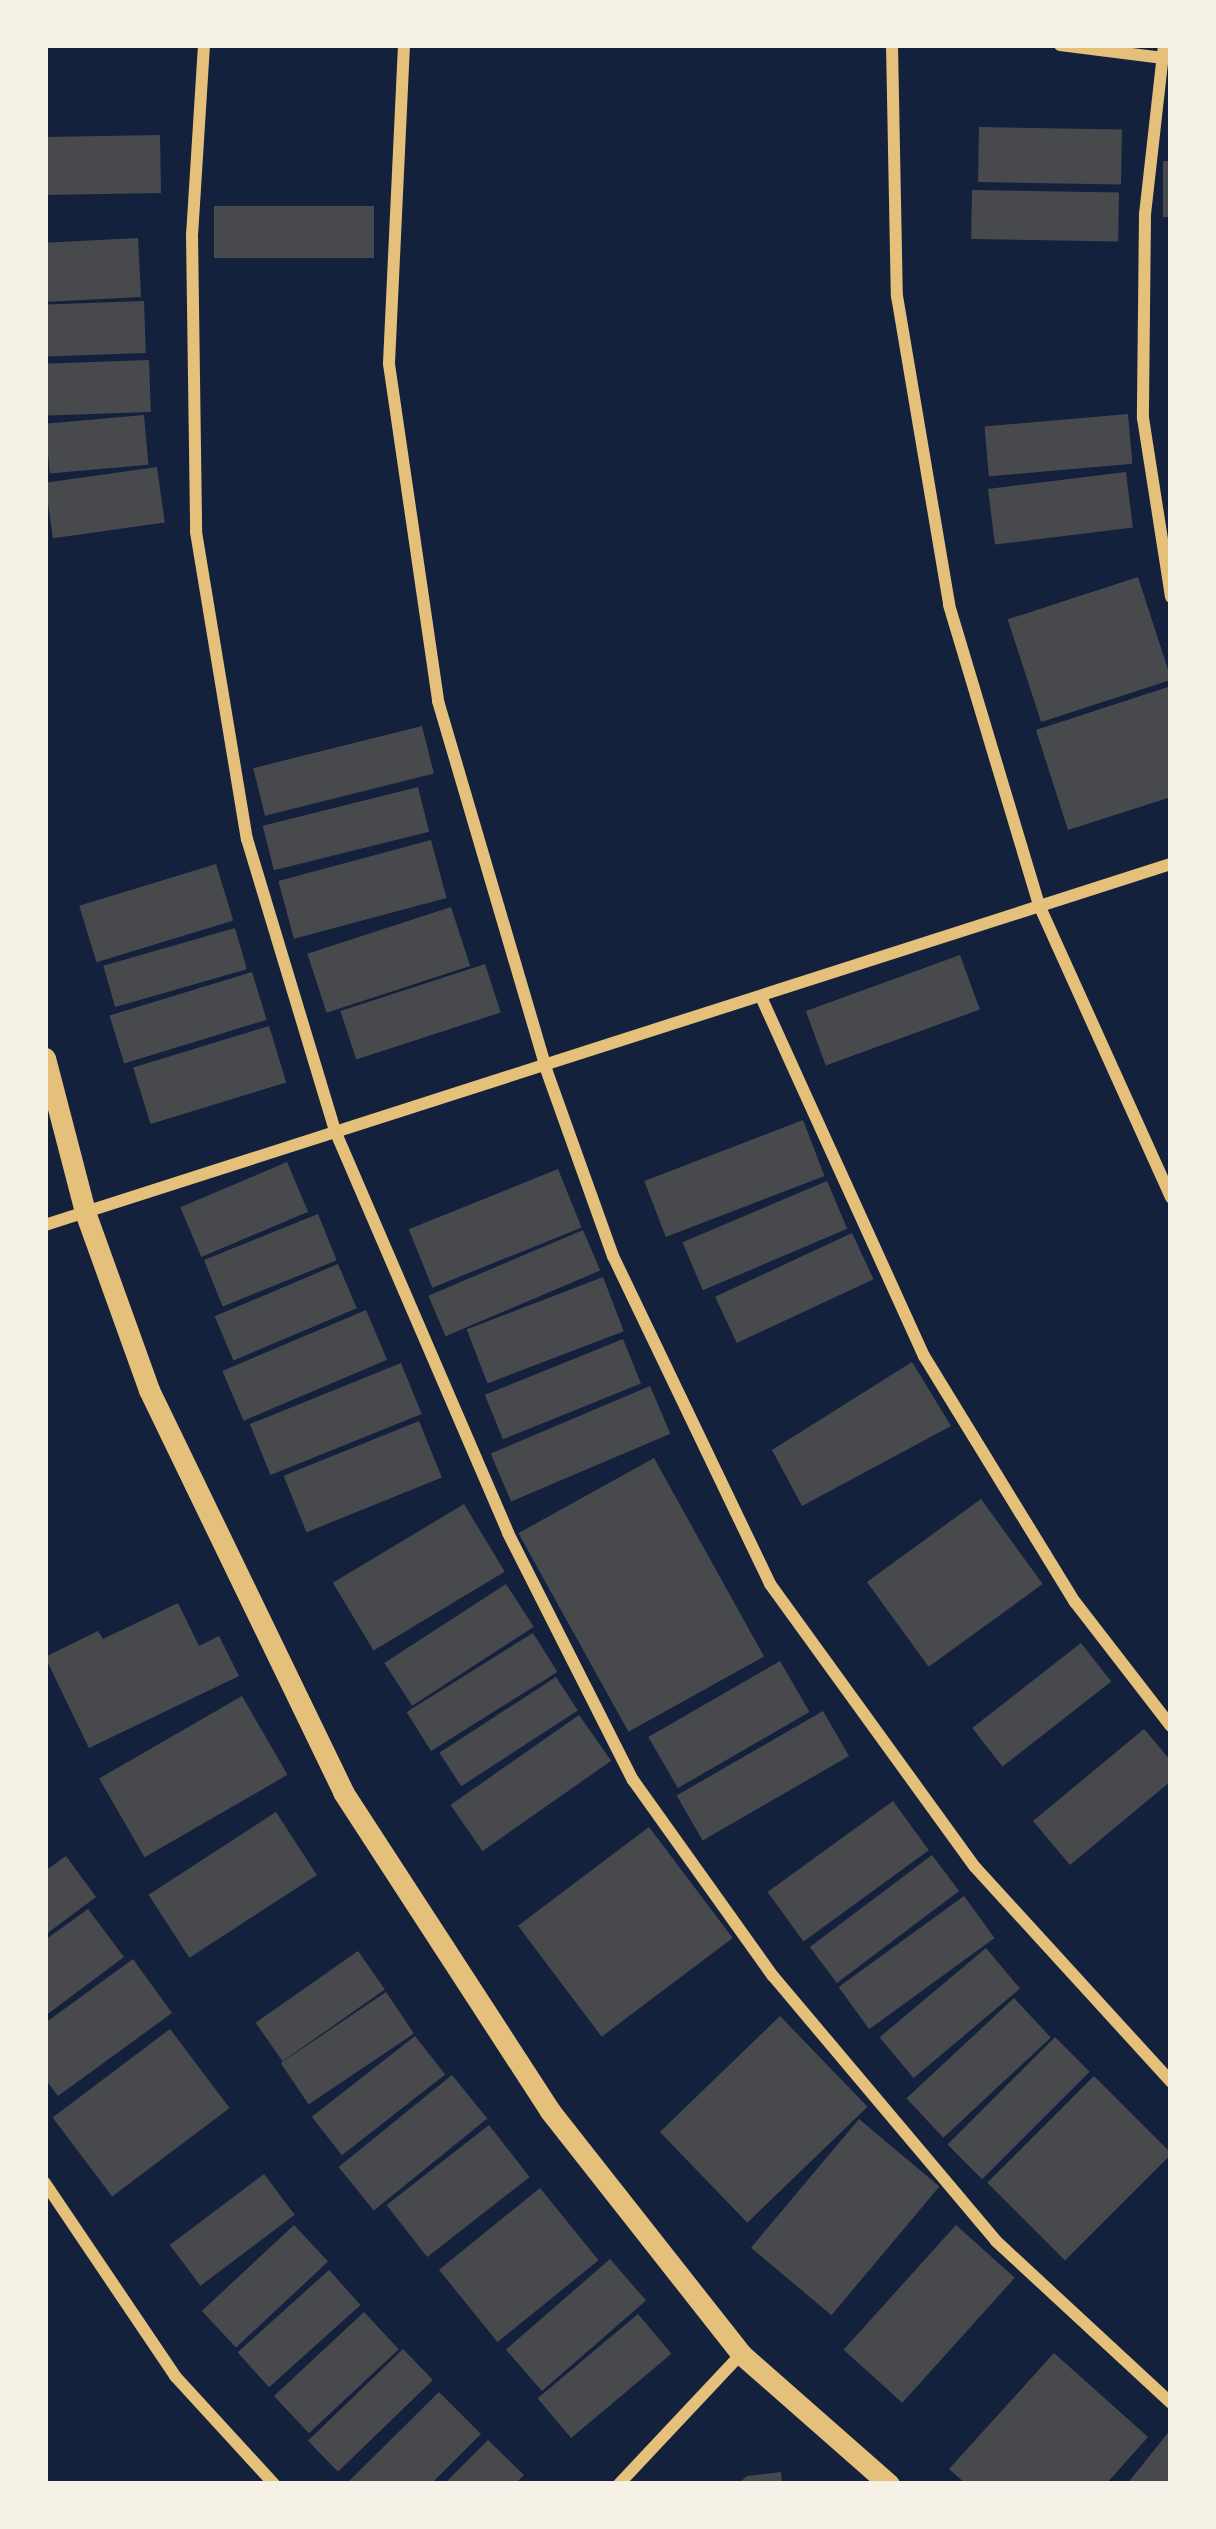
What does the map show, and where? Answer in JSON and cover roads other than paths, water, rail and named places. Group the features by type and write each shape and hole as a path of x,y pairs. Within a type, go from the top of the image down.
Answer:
{"street":[{"path":"203,45 192,235 196,532 247,839 336,1132 508,1533 633,1780 773,1976 996,2241 1171,2403"},
{"path":"404,45 389,364 438,701 546,1069 613,1256 770,1584 975,1867 1171,2082"},
{"path":"892,45 897,296 949,605 1039,905 1171,1198"},
{"path":"1060,45 1166,54 1144,214 1143,418 1171,597"},
{"path":"45,1226 546,1069 1171,864"},
{"path":"762,999 924,1356 1075,1602 1171,1726"},
{"path":"45,1058 85,1212 149,1390 343,1792 550,2111 741,2354 889,2484"},
{"path":"45,2183 175,2376 274,2484"},
{"path":"619,2484 741,2354"}]}
